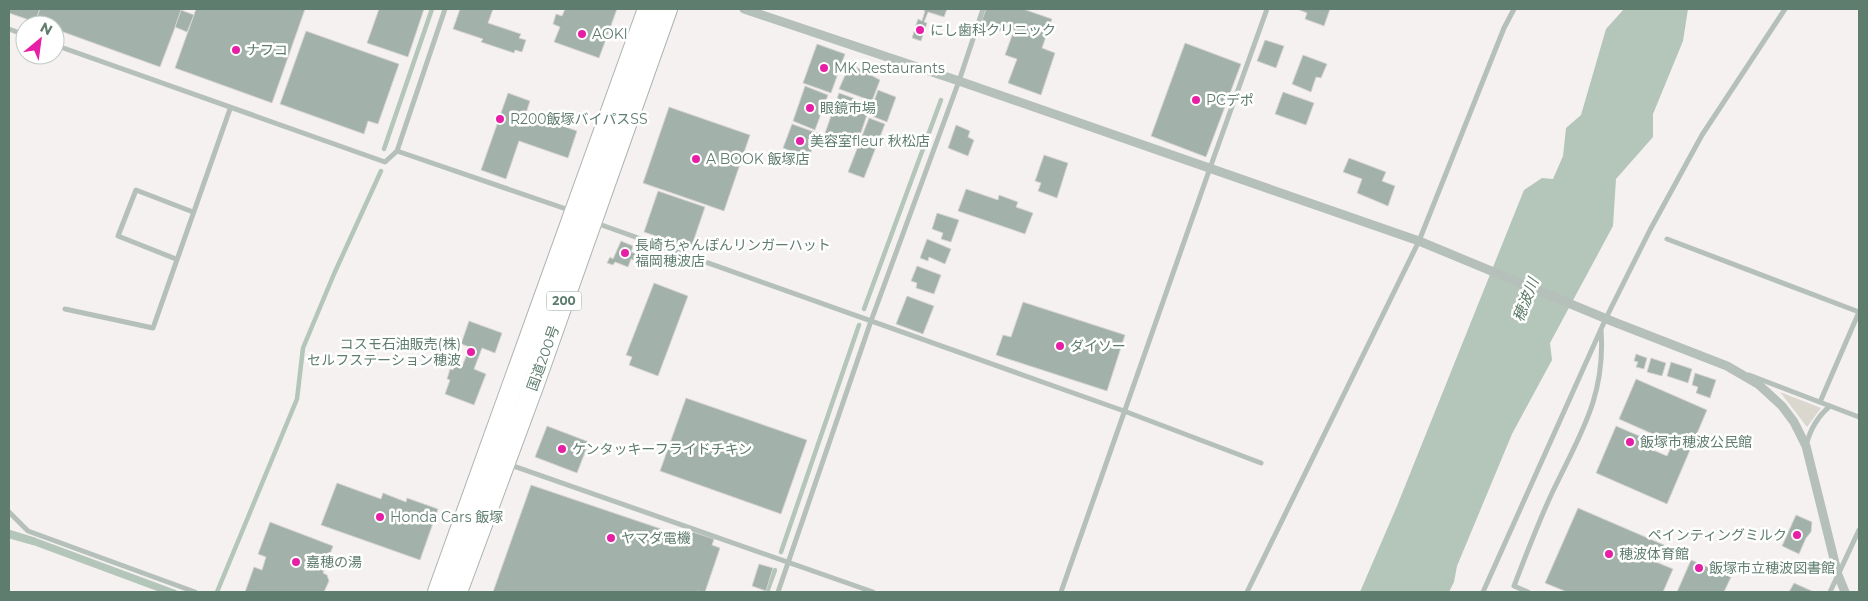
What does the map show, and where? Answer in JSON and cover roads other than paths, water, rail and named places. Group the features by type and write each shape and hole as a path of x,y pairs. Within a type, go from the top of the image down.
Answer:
{"highway":[{"name":"国道200号","path":"457,592 504,463 584,217 648,9"},
{"name":"国道200号","path":"438,592 667,9"}],"street":[{"path":"65,50 385,162 397,150 445,9"},
{"path":"744,9 959,81 1419,241 1603,317 1859,417"},
{"path":"778,592 871,321 959,81 983,9"},
{"path":"1061,592 1268,9"},
{"path":"1247,592 1419,241 1504,28 1514,9"},
{"path":"1528,592 1514,586 1549,499 1588,419 1594,401 1601,369 1601,329 1603,317 1702,135 1785,9"},
{"path":"64,309 153,328 230,109"},
{"path":"397,150 1124,411 1261,463"},
{"path":"176,259 118,236 136,190 193,212"},
{"path":"1667,240 1859,312 1820,402"},
{"path":"1483,592 1601,329"},
{"path":"1727,366 1758,384 1782,406 1794,422 1806,446 1838,575 1845,592"},
{"path":"1806,446 1810,431 1830,406"},
{"path":"504,463 873,592"},
{"path":"9,512 28,531 195,592"},
{"path":"1830,592 1859,530"}],"water":[{"name":"穂波川","path":"1624,9 1688,9 1683,41 1653,114 1653,137 1616,179 1613,226 1550,343 1552,360 1512,434 1457,566 1454,582 1449,592 1360,592 1397,506 1524,190 1542,178 1553,179 1563,156 1566,128 1581,115 1606,29"}],"waterway":[{"path":"384,149 432,9"},
{"path":"864,309 941,100"},
{"path":"217,592 297,399 303,348 381,171"},
{"path":"781,552 859,325"},
{"path":"9,532 175,592"},
{"path":"9,536 34,543 166,592"},
{"path":"767,592 775,570"}],"place":[{"name":"にし歯科クリニック","path":"920,30"},
{"name":"AOKI","path":"582,34"},
{"name":"ナフコ","path":"236,50"},
{"name":"MK Restaurants","path":"824,68"},
{"name":"PCデポ","path":"1196,100"},
{"name":"眼鏡市場","path":"810,108"},
{"name":"R200飯塚バイパスSS","path":"500,119"},
{"name":"美容室fleur 秋松店","path":"800,141"},
{"name":"A BOOK 飯塚店","path":"696,159"},
{"name":"長崎ちゃんぽんリンガーハット 福岡穂波店","path":"625,253"},
{"name":"ダイソー","path":"1060,346"},
{"name":"コスモ石油販売(株) セルフステーション穂波","path":"471,352"},
{"name":"飯塚市穂波公民館","path":"1630,442"},
{"name":"ケンタッキーフライドチキン","path":"562,449"},
{"name":"Honda Cars 飯塚","path":"380,517"},
{"name":"ペインティングミルク","path":"1797,535"},
{"name":"ヤマダ電機","path":"611,538"},
{"name":"穂波体育館","path":"1609,554"},
{"name":"嘉穂の湯","path":"296,562"},
{"name":"飯塚市立穂波図書館","path":"1699,568"}]}
